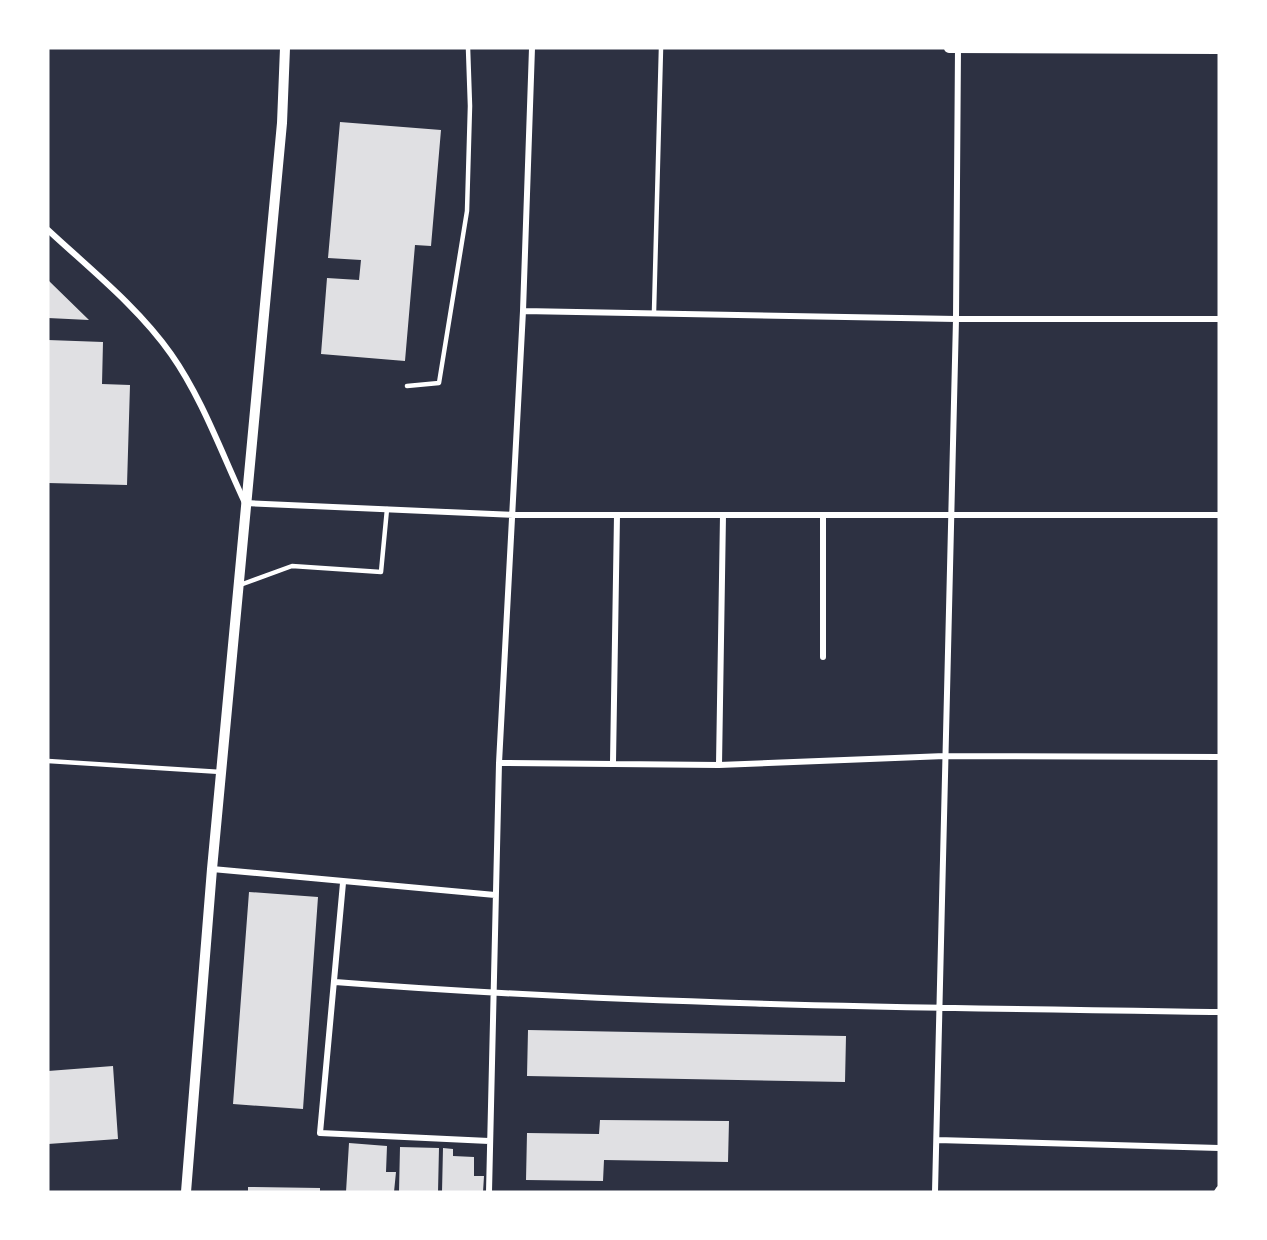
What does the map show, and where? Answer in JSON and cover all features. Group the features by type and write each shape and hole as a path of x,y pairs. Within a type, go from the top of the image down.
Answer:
{"street":[{"path":"186,1192 220,772 282,123 285,48"},
{"path":"489,1192 499,763 523,311 532,48"},
{"path":"949,48 1219,49"},
{"path":"935,1192 956,319 958,48"},
{"path":"48,230 140,316 172,355 190,386 245,502"},
{"path":"523,311 956,319 1219,319"},
{"path":"245,502 513,515 1219,515"},
{"path":"614,762 617,515"},
{"path":"719,765 723,515"},
{"path":"823,515 823,657"},
{"path":"499,763 614,762 719,765 945,756 1219,757"},
{"path":"212,869 343,883 495,895"},
{"path":"343,883 321,1134 489,1141"},
{"path":"334,982 492,994 940,1008 1219,1012"},
{"path":"937,1140 1219,1148"}],"lane":[{"path":"407,386 439,383 467,211 470,106 468,48"},
{"path":"654,312 661,48"},
{"path":"237,586 292,566 381,572 387,509"},
{"path":"48,761 220,772"}],"building":[{"path":"340,122 441,130 431,246 415,245 405,361 321,354 327,278 359,280 361,260 328,258"},
{"path":"48,280 89,320 48,318"},
{"path":"48,340 103,342 102,384 130,385 127,485 48,483"},
{"path":"249,892 318,897 303,1109 233,1104"},
{"path":"528,1030 846,1036 845,1082 527,1076"},
{"path":"113,1066 118,1139 48,1144 48,1071"},
{"path":"600,1120 729,1121 728,1162 604,1160 603,1181 526,1180 527,1133 599,1134"},
{"path":"349,1143 387,1146 386,1172 396,1172 394,1192 346,1192"},
{"path":"400,1147 439,1148 438,1192 399,1192"},
{"path":"443,1148 453,1149 453,1156 474,1157 474,1176 484,1176 483,1192 442,1192"},
{"path":"248,1187 320,1188 320,1192 248,1192"}]}
